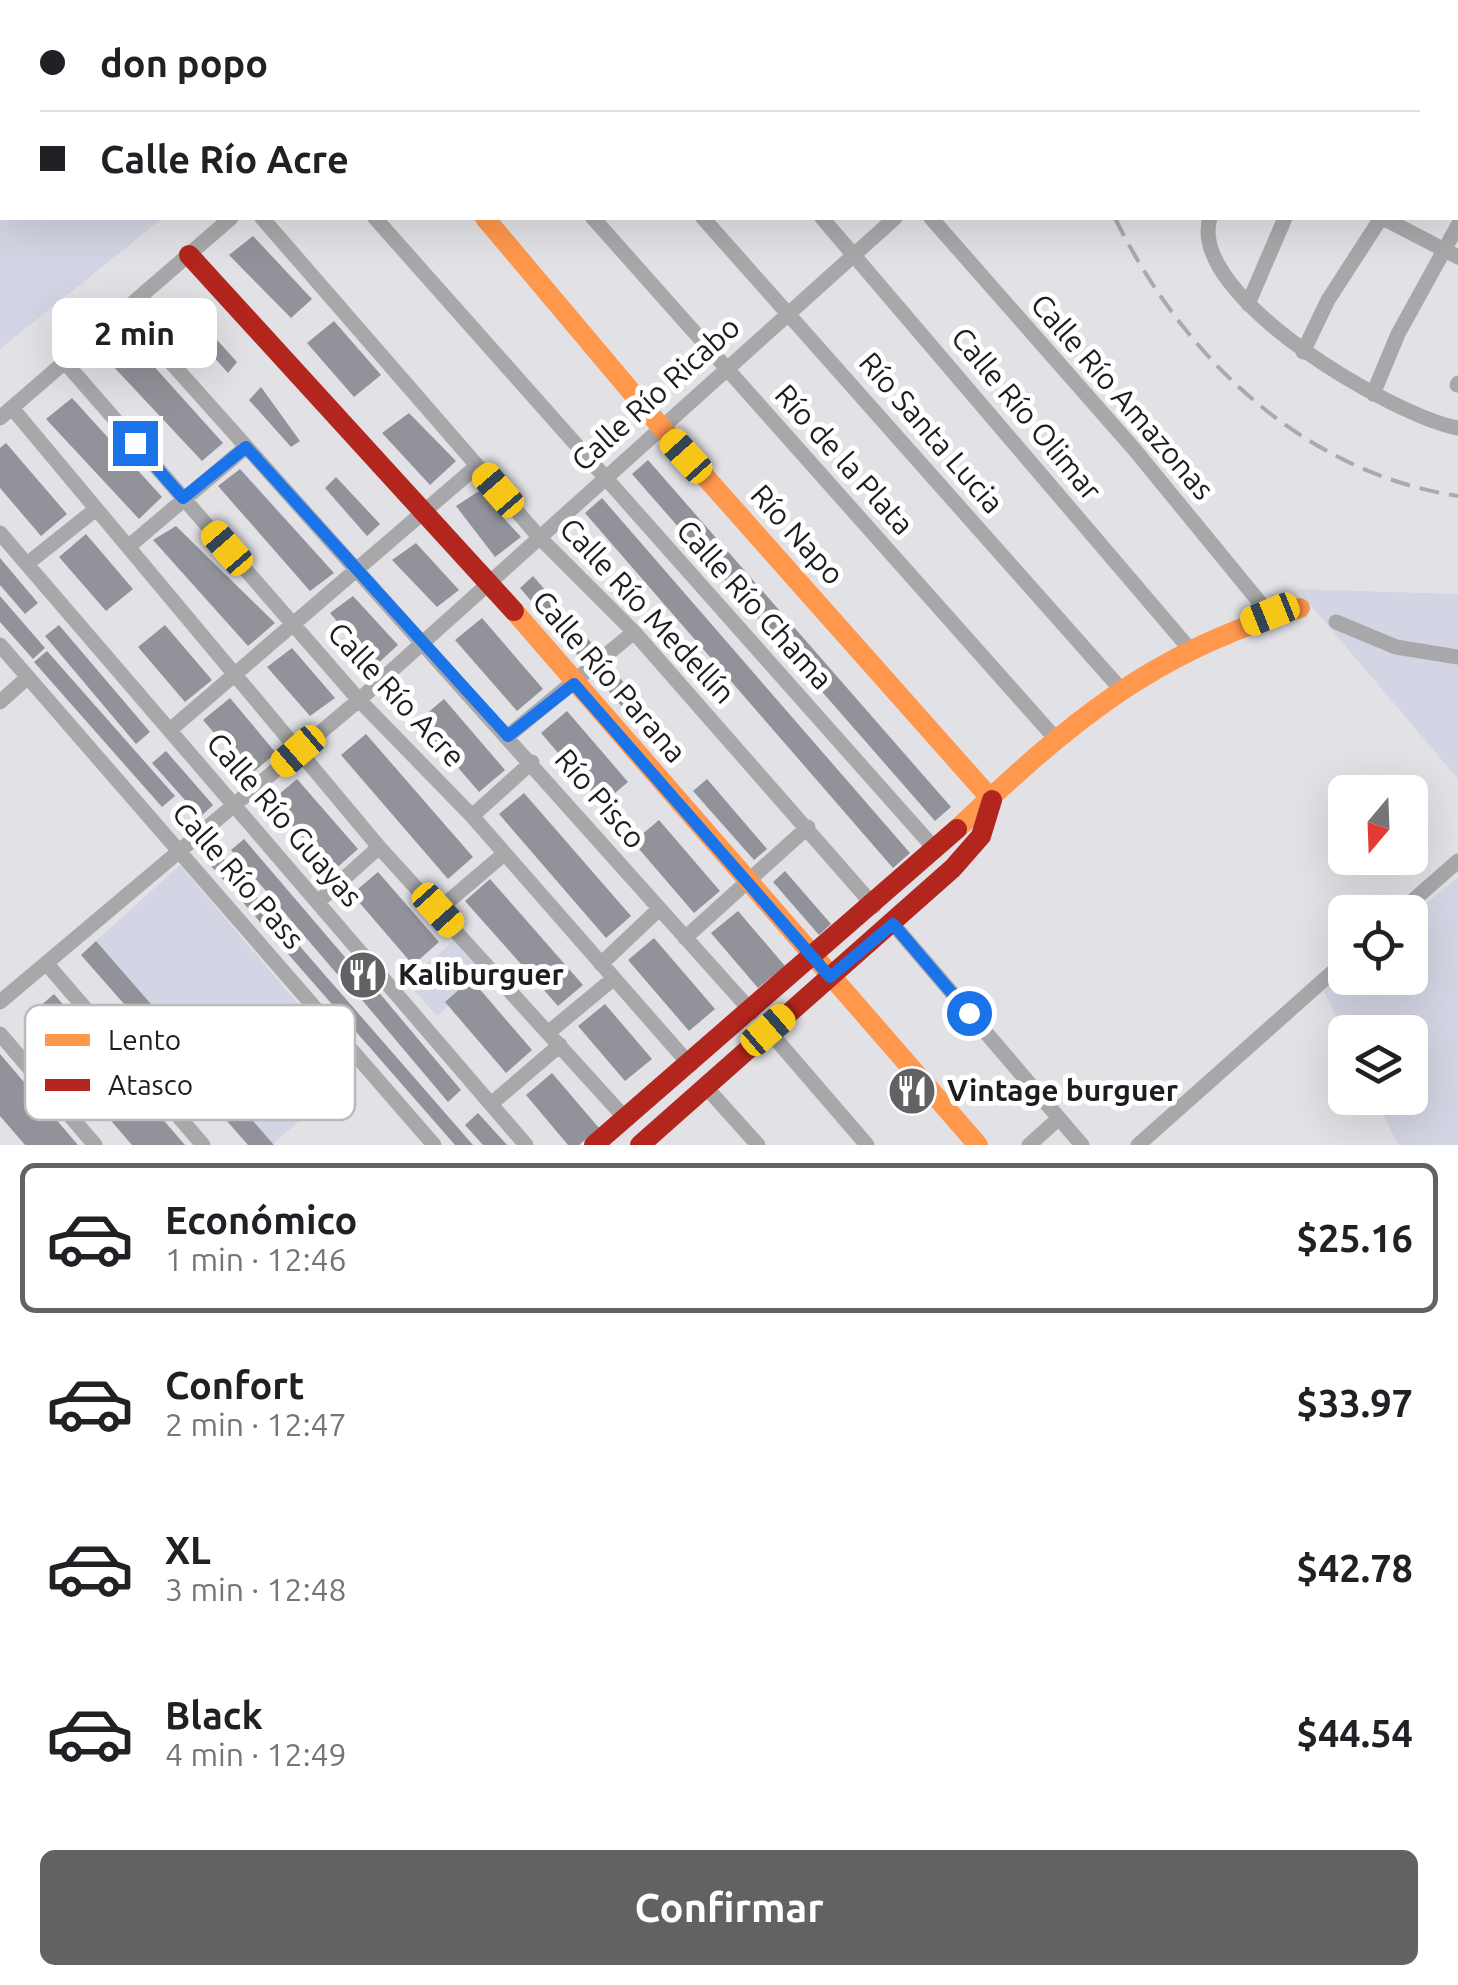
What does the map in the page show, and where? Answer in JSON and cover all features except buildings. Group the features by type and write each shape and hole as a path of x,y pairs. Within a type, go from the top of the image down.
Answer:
{"street":[{"path":"229,220 6,413 96,509 380,847 625,1118"},
{"name":"Calle Río Medellín","path":"264,220 540,538 634,632 874,906"},
{"name":"Calle Río Chama","path":"377,220 934,848"},
{"name":"Río Napo","path":"487,220 661,428 992,796"},
{"name":"Río de la Plata","path":"596,220 1056,738"},
{"name":"Río Santa Lucia","path":"705,220 1118,686"},
{"name":"Calle Río Olimar","path":"824,220 1188,647"},
{"name":"Calle Río Ricabo","path":"0,1002 359,700 893,220"},
{"name":"Calle Río Amazonas","path":"933,220 1134,450 1270,614"},
{"path":"1248,304 1284,220"},
{"path":"1303,352 1328,300 1381,220"},
{"path":"1386,220 1451,254"},
{"path":"1373,394 1398,334 1451,254 1458,225"},
{"path":"1209,226 1208,246 1248,304 1303,352 1373,394 1432,422 1458,428"},
{"name":"Calle Río Parana","path":"188,254 488,582 978,1145"},
{"name":"Río Pisco","path":"124,310 752,1012"},
{"name":"Calle Río Acre","path":"64,361 359,700 472,816 690,1065"},
{"path":"128,547 246,447"},
{"path":"170,730 477,466"},
{"path":"28,564 96,509"},
{"name":"Calle Río Guayas","path":"0,532 526,1145"},
{"path":"594,1145 874,906 1118,686 1188,647 1270,614 1300,608"},
{"path":"1336,622 1396,646 1458,657"},
{"path":"508,736 634,632"},
{"name":"Calle Río Pass","path":"0,644 313,1005"},
{"path":"0,702 28,677"},
{"path":"472,816 532,762"},
{"path":"646,1143 768,1030 893,924 978,843 992,818 992,796"},
{"path":"685,938 808,828"},
{"path":"318,902 380,847"},
{"path":"438,910 504,854"},
{"path":"1419,895 1458,861"},
{"path":"601,964 659,908"},
{"path":"893,924 1082,1145"},
{"path":"46,963 82,1005"},
{"path":"1138,1145 1328,976"},
{"path":"491,1104 612,979"},
{"path":"768,1030 868,1145"},
{"path":"0,1034 25,1063"},
{"name":"Calle Río Pass","path":"355,1053 434,1145"},
{"path":"705,1086 758,1145"},
{"path":"1028,1145 1058,1119"},
{"path":"74,1120 95,1145"},
{"path":"181,1120 203,1145"}],"shaded area":[{"path":"0,220 161,220 0,349"},
{"path":"1297,589 1458,594 1458,779"},
{"path":"180,865 299,1005 152,1005 96,941"},
{"path":"1458,877 1458,1145 1398,1145 1383,1115 1428,1115 1428,1015 1335,1015 1323,990 1328,986 1328,995 1428,995 1428,902"},
{"path":"454,941 483,974 437,1016 406,981"},
{"path":"252,1120 301,1120 273,1144"}],"railway":[{"path":"1116,220 1175,316 1212,360 1253,399 1298,434 1348,462 1401,483 1458,496"}],"traffic: slow":[{"path":"487,220 661,427 992,800"},
{"path":"957,829 1075,724 1154,670 1198,647 1300,608"},
{"path":"514,611 978,1145"}],"traffic: jam":[{"path":"189,255 514,611"},
{"path":"640,1145 953,868 981,836 992,800"},
{"path":"594,1145 957,829"}],"place":[{"name":"Kaliburguer","path":"363,975"},
{"name":"Vintage burguer","path":"912,1091"}],"route":[{"path":"135,443 183,498 246,447 421,645 508,736 574,684 830,977 893,924 969,1013"}]}
